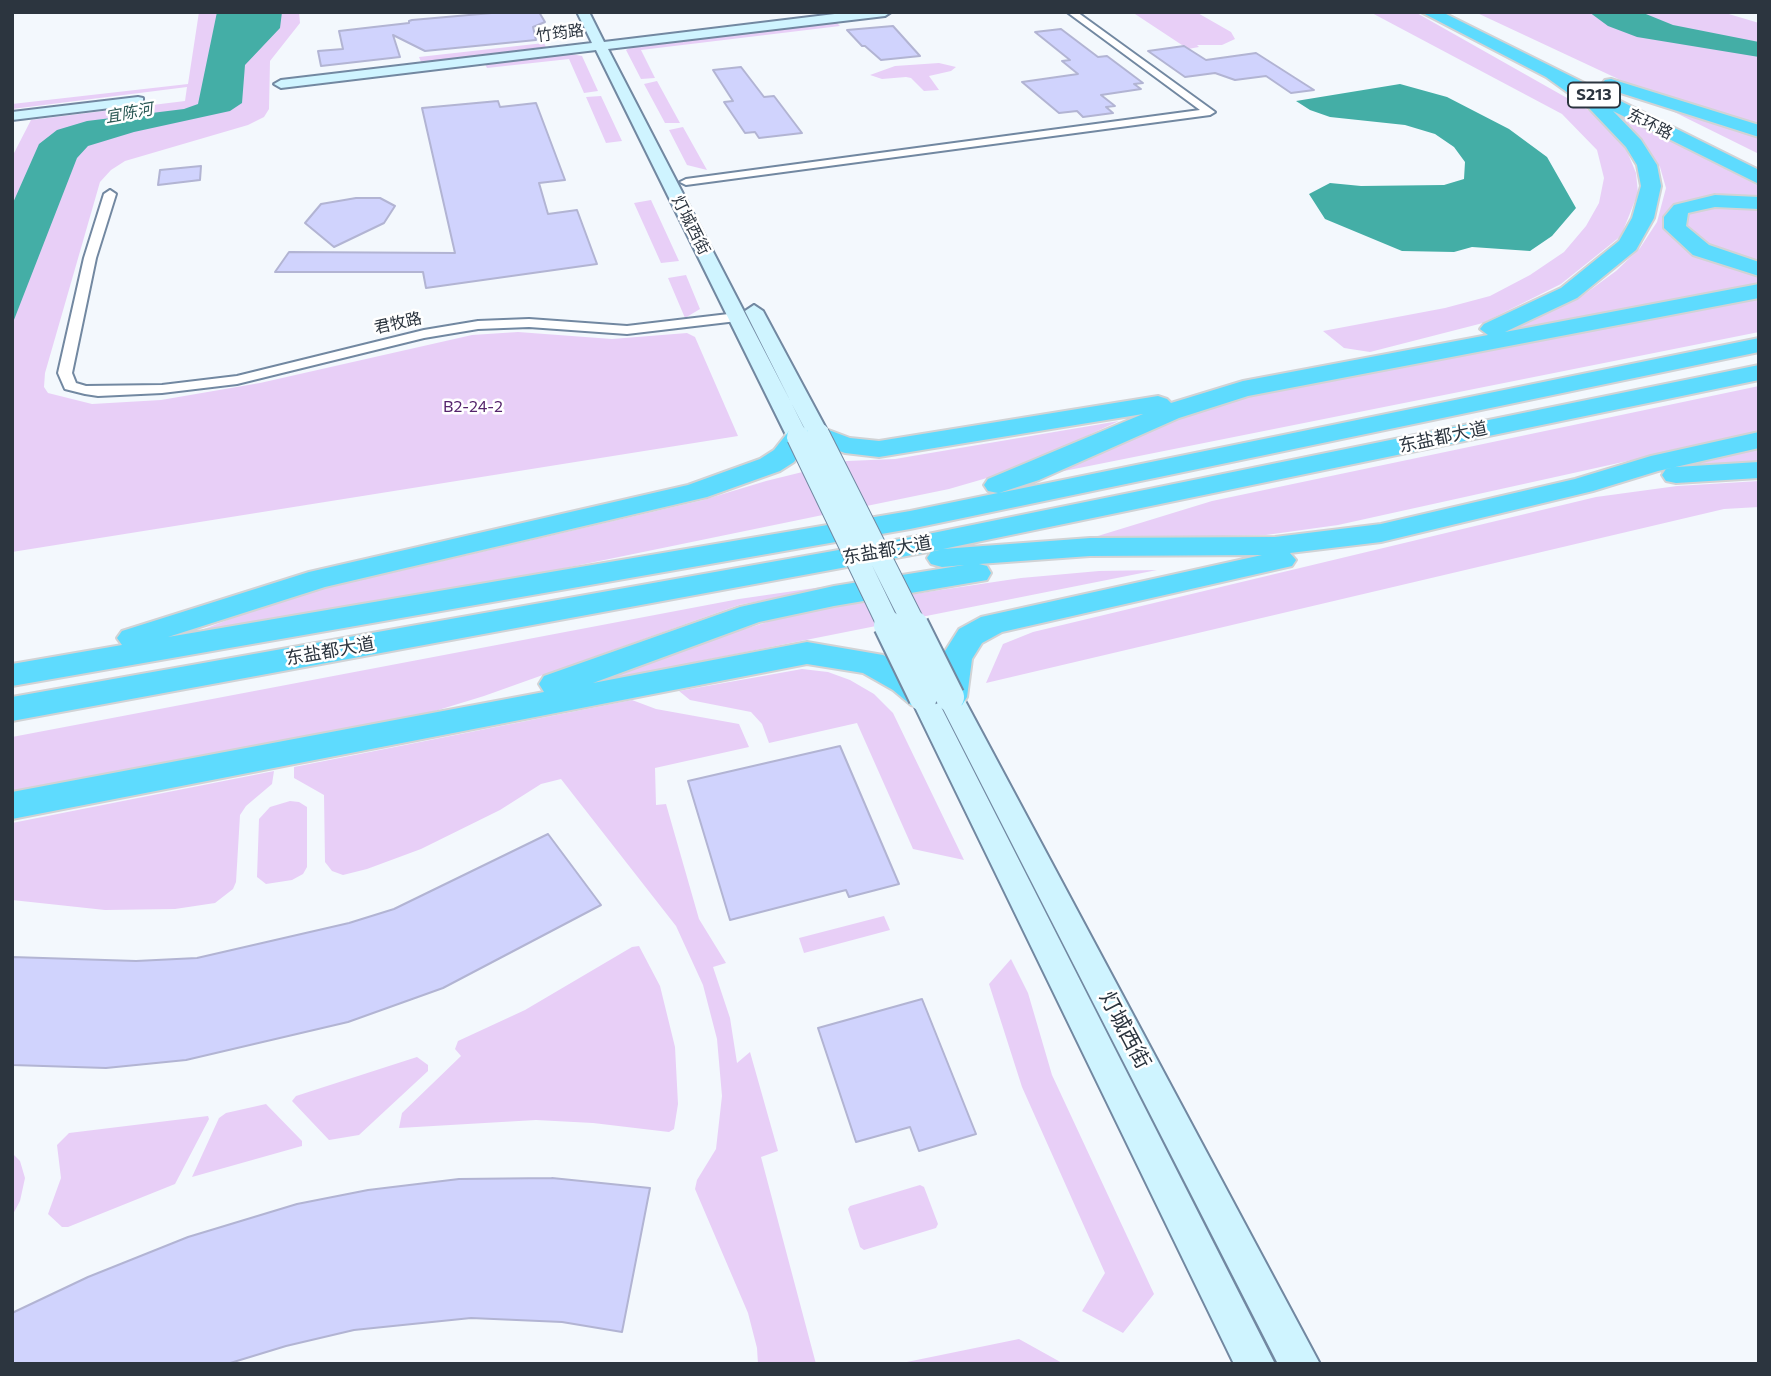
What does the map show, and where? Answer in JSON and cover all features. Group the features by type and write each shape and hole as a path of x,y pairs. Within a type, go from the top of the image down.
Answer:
{"highway":[{"name":"东环路","path":"1429,12 1757,172"},
{"name":"东环路","path":"1453,12 1576,71 1757,172"},
{"path":"1576,71 1642,95 1759,131"},
{"path":"1421,355 1511,322 1569,293 1628,245 1643,218 1651,186 1647,165 1634,144 1595,104 1552,74"},
{"path":"1759,203 1715,201 1681,209 1675,217 1675,228 1701,250 1759,269"},
{"path":"12,674 112,646 263,595 320,579 697,491 770,465 808,435 845,445 879,449 898,447 1243,389 1759,292"},
{"name":"东盐都大道","path":"12,674 910,520 1759,345"},
{"name":"东盐都大道","path":"12,709 923,544 1759,372"},
{"path":"694,557 809,525 974,493 1029,474 1170,412 1243,389"},
{"path":"12,806 807,653 828,654 871,663 937,697 970,636 992,624 1296,556 1583,485 1651,464 1759,440"},
{"path":"1583,485 1759,470"},
{"path":"775,571 1090,547 1275,546 1381,533"},
{"path":"451,720 751,614 834,596 982,572 1069,562 1296,556"}],"street":[{"name":"灯城西街","path":"583,12 607,45 686,182 808,435"},
{"name":"灯城西街","path":"598,12 607,45 737,317 808,435"},
{"name":"竹筠路","path":"281,84 885,12"},
{"path":"686,182 1210,112 1071,12"},
{"path":"12,116 138,101"},
{"name":"君牧路","path":"110,194 90,258 65,373 70,386 98,392 204,384 271,372 424,334 478,325 529,323 627,330 737,317"},
{"path":"808,435 937,697"},
{"name":"灯城西街","path":"937,697 1255,1364"},
{"name":"灯城西街","path":"937,697 1300,1364"}],"green space":[{"name":"B2-24-2","path":"199,12 299,12 300,23 270,61 269,109 264,117 248,125 125,161 111,170 100,182 45,373 44,387 48,393 92,404 161,400 260,383 472,335 518,332 612,339 687,333 695,337 738,436 12,552 12,157 31,120 185,101 187,87 12,109 12,104 188,84"},
{"path":"1196,12 1231,32 1235,39 1222,45 1197,45 1199,47 1188,49 1135,14"},
{"path":"1370,12 1415,12 1590,111 1627,151 1636,173 1638,193 1621,236 1561,284 1483,323 1370,352 1344,348 1323,331 1445,308 1490,296 1530,275 1564,252 1586,226 1599,203 1604,178 1597,150 1562,114"},
{"path":"1475,12 1722,12 1759,23 1759,126 1629,84"},
{"path":"836,22 840,26 641,50 655,78 641,79 626,50 633,46"},
{"path":"544,43 546,47 421,62 419,57"},
{"path":"571,54 582,56 598,91 584,93 569,59 487,68 485,64"},
{"path":"939,63 956,67 951,71 929,76 939,90 924,91 911,78 882,79 870,75 895,66"},
{"path":"657,81 680,123 665,123 644,84"},
{"path":"601,96 622,141 606,143 586,97"},
{"path":"1658,104 1759,134 1759,154"},
{"path":"1612,111 1759,186 1759,200 1699,199 1670,230 1759,272 1759,287 1490,338 1582,296 1616,271 1640,248 1657,222 1666,188 1660,167 1644,144"},
{"path":"683,127 707,170 687,165 669,130"},
{"path":"651,200 679,261 661,263 634,203"},
{"path":"1714,205 1759,206 1759,265 1708,248 1685,229 1687,212"},
{"path":"686,275 700,309 685,318 668,278"},
{"path":"1759,297 1759,332 1044,475 1175,416 1246,397"},
{"path":"1759,386 1759,432 1338,525 1266,535 1088,539 1212,501"},
{"path":"1119,421 1011,471 949,489 546,572 186,636 284,598 703,500 847,461 895,459"},
{"path":"1759,446 1759,464 1664,468"},
{"path":"1759,481 1759,507 1724,509 986,683 1003,644 1033,632 1596,497 1677,486"},
{"path":"1157,570 590,683 690,646 780,618 833,606 1021,578 1099,571"},
{"path":"849,583 739,605 484,696 422,715 12,797 12,737 739,599"},
{"path":"802,669 828,672 850,680 874,694 893,713 964,860 913,849 857,723 769,743 762,724 751,712 690,700 679,691"},
{"path":"632,700 656,709 739,724 749,747 655,768 656,805 666,804 699,919 726,963 713,967 730,1018 737,1063 750,1052 778,1151 761,1157 816,1364 758,1364 748,1313 695,1189 697,1180 716,1149 722,1096 717,1039 703,985 676,926 561,779 541,784 500,810 421,849 343,875 332,871 325,862 324,795 294,778 294,767"},
{"path":"274,771 272,784 246,806 240,815 236,882 233,889 215,903 175,909 105,910 12,900 12,823"},
{"path":"290,801 307,807 307,867 303,874 292,880 266,884 257,877 259,819 270,807"},
{"path":"884,916 890,930 804,953 799,938"},
{"path":"639,946 660,986 675,1047 678,1104 674,1129 669,1132 593,1123 536,1120 399,1128 402,1113 461,1056 455,1049 458,1041 525,1010 632,947"},
{"path":"1011,959 1028,993 1052,1075 1154,1294 1123,1333 1082,1311 1105,1273 1022,1087 989,984"},
{"path":"417,1057 428,1065 428,1071 359,1135 329,1140 292,1101 296,1096"},
{"path":"266,1104 302,1141 302,1146 192,1177 219,1118 226,1113"},
{"path":"208,1116 209,1119 175,1184 68,1227 62,1227 48,1214 61,1178 57,1145 69,1133"},
{"path":"12,1153 20,1161 25,1178 20,1201 12,1216"},
{"path":"920,1185 924,1187 938,1224 936,1228 864,1250 860,1247 848,1209 850,1206"},
{"path":"1019,1339 1064,1364 897,1364"}],"shaded area":[{"path":"217,12 282,12 280,28 245,65 242,103 230,111 134,132 88,146 77,158 12,325 12,205 39,144 57,130 87,121 184,109 198,104"},
{"path":"1589,12 1641,12 1673,25 1759,42 1759,57 1637,37 1608,26"},
{"path":"1400,84 1447,97 1509,129 1547,157 1576,208 1552,236 1530,251 1472,247 1454,252 1402,251 1325,219 1309,194 1330,183 1361,186 1444,185 1464,179 1465,162 1454,147 1435,134 1405,125 1330,117 1310,110 1296,101"}],"building":[{"path":"503,12 539,12 545,22 533,27 536,40 425,51 393,35 400,57 321,66 318,51 343,49 339,31 409,23 412,20"},
{"path":"893,26 920,56 881,60 847,30"},
{"path":"1061,29 1098,57 1107,56 1143,83 1134,84 1141,89 1101,95 1115,106 1106,107 1113,113 1083,117 1077,111 1059,113 1022,82 1078,74 1062,61 1070,60 1035,32"},
{"path":"1184,46 1206,60 1256,53 1314,90 1291,93 1266,76 1235,80 1215,73 1185,77 1148,51"},
{"path":"741,67 764,97 774,96 802,133 759,138 755,132 745,133 724,102 733,101 713,70"},
{"path":"498,101 500,107 536,103 565,180 539,183 548,214 577,210 597,264 426,288 423,272 275,272 289,252 455,253 422,108"},
{"path":"201,166 200,180 158,185 160,170"},
{"path":"356,198 380,198 395,206 384,223 334,247 305,223 321,204"},
{"path":"840,746 899,884 849,897 846,890 730,920 688,781"},
{"path":"548,834 601,905 443,988 348,1022 186,1060 106,1068 12,1065 12,957 136,961 197,958 349,923 394,909"},
{"path":"922,999 976,1134 919,1151 910,1127 856,1142 818,1028"},
{"path":"552,1178 650,1188 622,1332 562,1322 471,1318 354,1330 286,1346 227,1364 12,1364 12,1313 88,1277 188,1237 297,1204 368,1190 459,1179"}],"water label":[{"name":"宜陈河","path":"129,113"}]}
